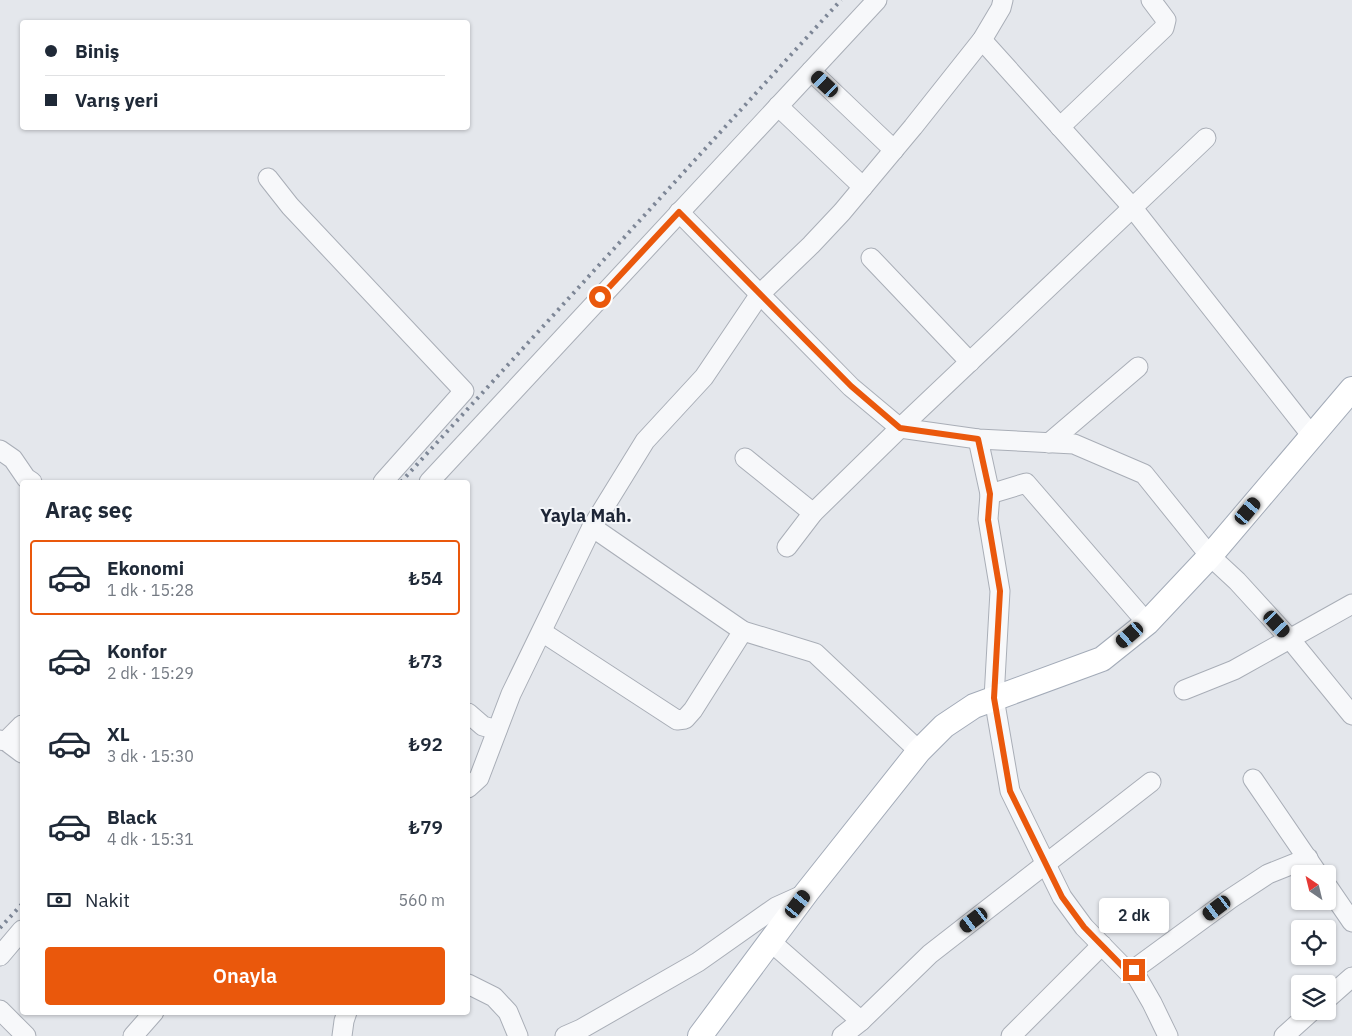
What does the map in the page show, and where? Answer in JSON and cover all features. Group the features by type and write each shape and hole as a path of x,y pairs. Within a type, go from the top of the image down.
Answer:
{"main road":[{"path":"700,1036 807,892 919,751 944,726 974,706 1102,659 1147,623 1210,556 1352,389"}],"street":[{"path":"431,480 877,0"},
{"path":"470,786 479,778 511,694 592,528 645,441 704,377 760,294 811,245 894,150 982,40 1001,8 1003,0"},
{"path":"1060,127 1164,28 1166,20 1151,0"},
{"path":"982,40 1132,207 1312,436"},
{"path":"811,71 894,150"},
{"path":"778,106 863,187"},
{"path":"787,547 814,513 900,428 1206,138"},
{"path":"268,178 290,206 464,391 385,480"},
{"path":"679,212 851,386 900,428 978,439 1074,444 1144,474 1210,556 1237,581 1290,639 1352,715"},
{"path":"871,258 970,362"},
{"path":"1049,443 1138,367"},
{"path":"978,439 990,494 988,520 1000,591 994,698 1010,791 1062,897 1084,927 1129,973 1230,898 1268,874 1308,858"},
{"path":"0,450 13,459 29,480"},
{"path":"745,458 814,513"},
{"path":"990,494 1026,483 1147,623"},
{"path":"592,528 743,631 815,653 919,751"},
{"path":"1184,690 1234,670 1352,604"},
{"path":"542,632 677,720 685,719 693,710 743,631"},
{"path":"470,715 483,726 497,730"},
{"path":"20,727 3,740 20,752"},
{"path":"1253,779 1312,865"},
{"path":"842,1036 861,1021 930,954 1047,865 1151,782"},
{"path":"565,1036 581,1029 698,962 776,907 807,892"},
{"path":"1336,899 1352,922"},
{"path":"0,956 20,932"},
{"path":"770,941 861,1021"},
{"path":"1011,1036 1102,945"},
{"path":"1134,970 1168,1036"},
{"path":"1336,991 1352,977"},
{"path":"470,985 494,997 508,1012 518,1036"},
{"path":"0,1010 26,1036"},
{"path":"133,1036 151,1015"},
{"path":"342,1036 346,1015"},
{"path":"1284,1036 1302,1020"}],"railway":[{"path":"403,480 841,0"},
{"path":"0,928 20,906"}],"district":[{"name":"Yayla Mah.","path":"586,516"}],"route":[{"path":"600,297 679,212 851,386 900,428 978,439 990,494 988,520 1000,591 994,698 1010,791 1062,897 1084,927 1129,973 1134,970"}]}
